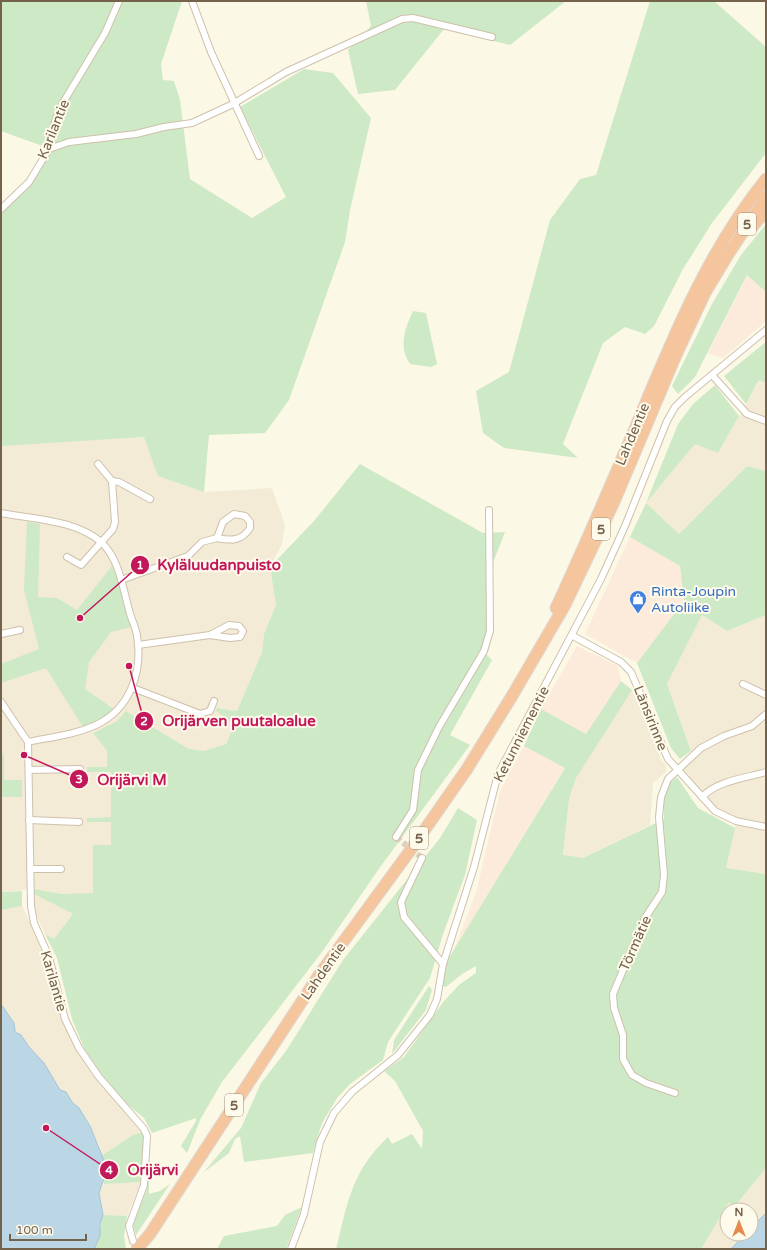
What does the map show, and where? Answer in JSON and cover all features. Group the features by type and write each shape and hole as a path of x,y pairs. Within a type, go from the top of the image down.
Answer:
{"highway":[{"name":"Lahdentie","path":"512,696 561,596 666,352 696,288 719,245 747,203 766,179"},
{"name":"Lahdentie","path":"135,1245 150,1234 319,975 412,848 467,769 512,696 565,605 614,502 676,355 705,294 728,253 766,197"},
{"path":"728,253 766,211"}],"street":[{"name":"Karilantie","path":"1,209 29,182 49,148 55,122 61,106 89,56 105,33 119,1"},
{"path":"192,1 210,52 233,104 259,156"},
{"path":"49,148 69,142 136,134 164,127 192,123 233,104 286,72 402,19 413,18 492,37"},
{"name":"Ketunniementie","path":"291,1249 304,1214 316,1156 325,1129 342,1102 352,1092 398,1055 430,1015 437,999 443,964 474,867 498,774 573,636 625,526 667,421 675,407 685,397 766,330"},
{"path":"712,375 747,414 766,421"},
{"path":"67,557 81,566 113,529 115,522 112,481 98,464"},
{"path":"112,481 119,482 150,499"},
{"path":"396,837 413,810 418,770 438,726 484,651 490,631 489,510"},
{"path":"1,513 58,523 86,533 102,543 113,560 122,580 137,635 138,645 137,671 133,688 123,704 109,718 96,725 56,737 28,742 1,702"},
{"path":"122,580 188,556 202,542 217,538 230,541 241,538 250,528 250,522 245,516 234,514 223,522 217,538"},
{"path":"1,634 20,630"},
{"path":"138,645 210,634"},
{"name":"Länsirinne","path":"573,636 621,662 631,672 664,752 702,798 715,811 726,818 766,827"},
{"path":"743,684 766,695"},
{"path":"133,688 200,714 210,711 214,701"},
{"name":"Törmätie","path":"675,1093 646,1083 632,1074 623,1059 623,1034 614,1008 613,994 645,918 662,892 664,875 659,817 661,797 668,779 701,748 724,736 752,726 766,714"},
{"name":"Karilantie","path":"28,742 30,868 34,923 49,956 65,1019 79,1048 99,1077 138,1122 147,1136 144,1185 129,1226 135,1245"},
{"path":"29,770 80,769"},
{"path":"702,798 714,789 730,782 766,772"},
{"path":"29,820 79,822"},
{"path":"422,858 401,902 404,917 443,964"},
{"path":"30,868 61,869"}],"shaded area":[{"path":"748,274 766,292 766,321 723,358 708,353"},
{"path":"760,380 766,383 766,471 747,466 679,534 646,503 695,444 718,453"},
{"path":"145,437 159,476 204,492 272,488 285,525 282,544 270,567 276,605 264,634 262,652 237,711 218,708 216,711 234,725 226,744 204,751 189,749 126,711 117,721 93,733 107,751 107,767 87,767 87,772 111,772 111,817 88,818 87,822 111,822 111,845 93,845 93,894 62,894 34,889 1,892 1,797 22,797 22,780 4,781 4,756 1,750 1,445"},
{"path":"630,537 680,566 684,601 637,663 585,634"},
{"path":"702,615 727,631 766,615 766,874 726,868 736,822 726,818 677,769 693,755 667,684"},
{"path":"577,646 618,666 621,681 586,734 541,709"},
{"path":"633,688 661,760 666,765 666,772 653,783 650,825 583,858 563,856 569,799 576,778"},
{"path":"524,746 565,767 454,950 476,893 500,791"},
{"path":"34,894 73,914 54,940 45,934 34,910"},
{"path":"22,906 49,961 64,1022 77,1052 95,1078 142,1132 133,1135 101,1156 99,1145 86,1118 79,1108 60,1090 44,1063 15,1032 14,1023 1,1004 1,910"},
{"path":"766,1168 765,1214 759,1220 759,1202 738,1202"},
{"path":"141,1182 127,1216 103,1215 99,1193 104,1184"},
{"path":"719,1217 719,1242 738,1242 731,1249 700,1248"}],"green space":[{"path":"1,1 182,1 161,64 163,80 174,81 180,100 190,179 252,218 286,197 240,107 304,69 333,73 371,118 350,210 345,242 289,400 265,433 209,435 204,492 158,476 144,437 1,446 1,209 29,182 48,148 1,131"},
{"path":"366,1 566,1 510,45 444,29 395,90 358,94 348,50 371,26"},
{"path":"650,1 714,1 766,47 766,153 712,223 683,269 654,326 645,334 625,327 603,343 563,444 578,458 504,448 483,433 476,391 509,372 550,220 580,179 596,175"},
{"path":"766,224 766,292 747,275 695,377 678,394 672,386 712,304 741,255"},
{"path":"413,311 426,313 437,364 431,367 410,364 406,358 404,351 405,331"},
{"path":"766,342 766,383 759,380 746,404 724,376"},
{"path":"715,385 739,416 718,453 695,444 646,503 678,424 693,404"},
{"path":"360,464 483,533 505,532 490,570 487,655 492,660 450,735 470,745 378,870 322,952 222,1082 200,1120 187,1153 181,1146 196,1121 196,1118 152,1133 144,1118 127,1104 101,1073 84,1048 72,1019 57,958 45,934 54,939 73,914 34,894 34,889 62,894 93,893 93,845 111,845 111,822 87,822 87,818 111,817 111,772 87,772 87,767 107,767 107,751 93,733 117,721 126,711 189,749 204,751 226,744 234,725 216,711 217,708 237,711 262,652 264,634 276,605 270,567 314,521"},
{"path":"747,466 766,471 766,615 727,631 702,615 667,684 691,751 680,759 671,748 637,663 684,601 680,566 630,537 646,503 679,534"},
{"path":"27,522 40,524 38,597 57,598 77,610 112,566 118,578 131,627 111,632 89,662 85,689 115,710 98,721 83,727 46,668 1,683 1,664 39,649 24,590"},
{"path":"621,681 632,690 576,778 569,799 563,855 583,858 664,819 664,801 666,790 672,781 677,777 698,808 735,828 726,868 766,874 766,1168 738,1202 719,1202 719,1219 701,1249 336,1249 348,1202 358,1175 376,1150 388,1137 392,1144 412,1134 422,1149 423,1131 395,1081 384,1071 404,1057 444,1001 459,985 476,973 476,966 462,974 446,987 443,986 447,961 565,768 524,746 541,709 586,734"},
{"path":"1,750 4,756 4,780 22,780 22,797 1,797"},
{"path":"458,808 477,820 465,875 443,934 430,978 388,1042 383,1060 350,1084 337,1098 322,1123 313,1153 244,1162 240,1136 235,1139 229,1153 203,1173 241,1128 261,1083 286,1051 343,960 440,838"},
{"path":"22,891 22,906 1,910 1,892"},
{"path":"429,986 432,990 426,1010 392,1054 394,1040"},
{"path":"142,1132 144,1139 141,1182 104,1184 105,1167 101,1156 133,1135"},
{"path":"149,1168 149,1194 160,1191 170,1184 136,1235 133,1225 147,1189"},
{"path":"302,1207 286,1249 217,1249 224,1236 277,1226 285,1215"},
{"path":"103,1215 127,1216 124,1236 126,1249 94,1249 98,1240"}],"water":[{"path":"1,1004 14,1023 15,1032 21,1035 29,1047 44,1063 60,1090 66,1092 72,1102 79,1108 90,1126 103,1158 104,1179 99,1193 103,1215 100,1224 100,1236 94,1249 1,1249"},
{"path":"766,1213 766,1249 731,1249 738,1242 759,1242 759,1220"}],"tunnel":[{"path":"396,837 422,858"}],"place":[{"name":"Rinta-Joupin Autoliike","path":"638,614"},
{"name":"Kyläluudanpuisto","path":"80,618"},
{"name":"Orijärven puutaloalue","path":"129,666"},
{"name":"Orijärvi M","path":"24,755"},
{"name":"Orijärvi","path":"46,1128"}]}
